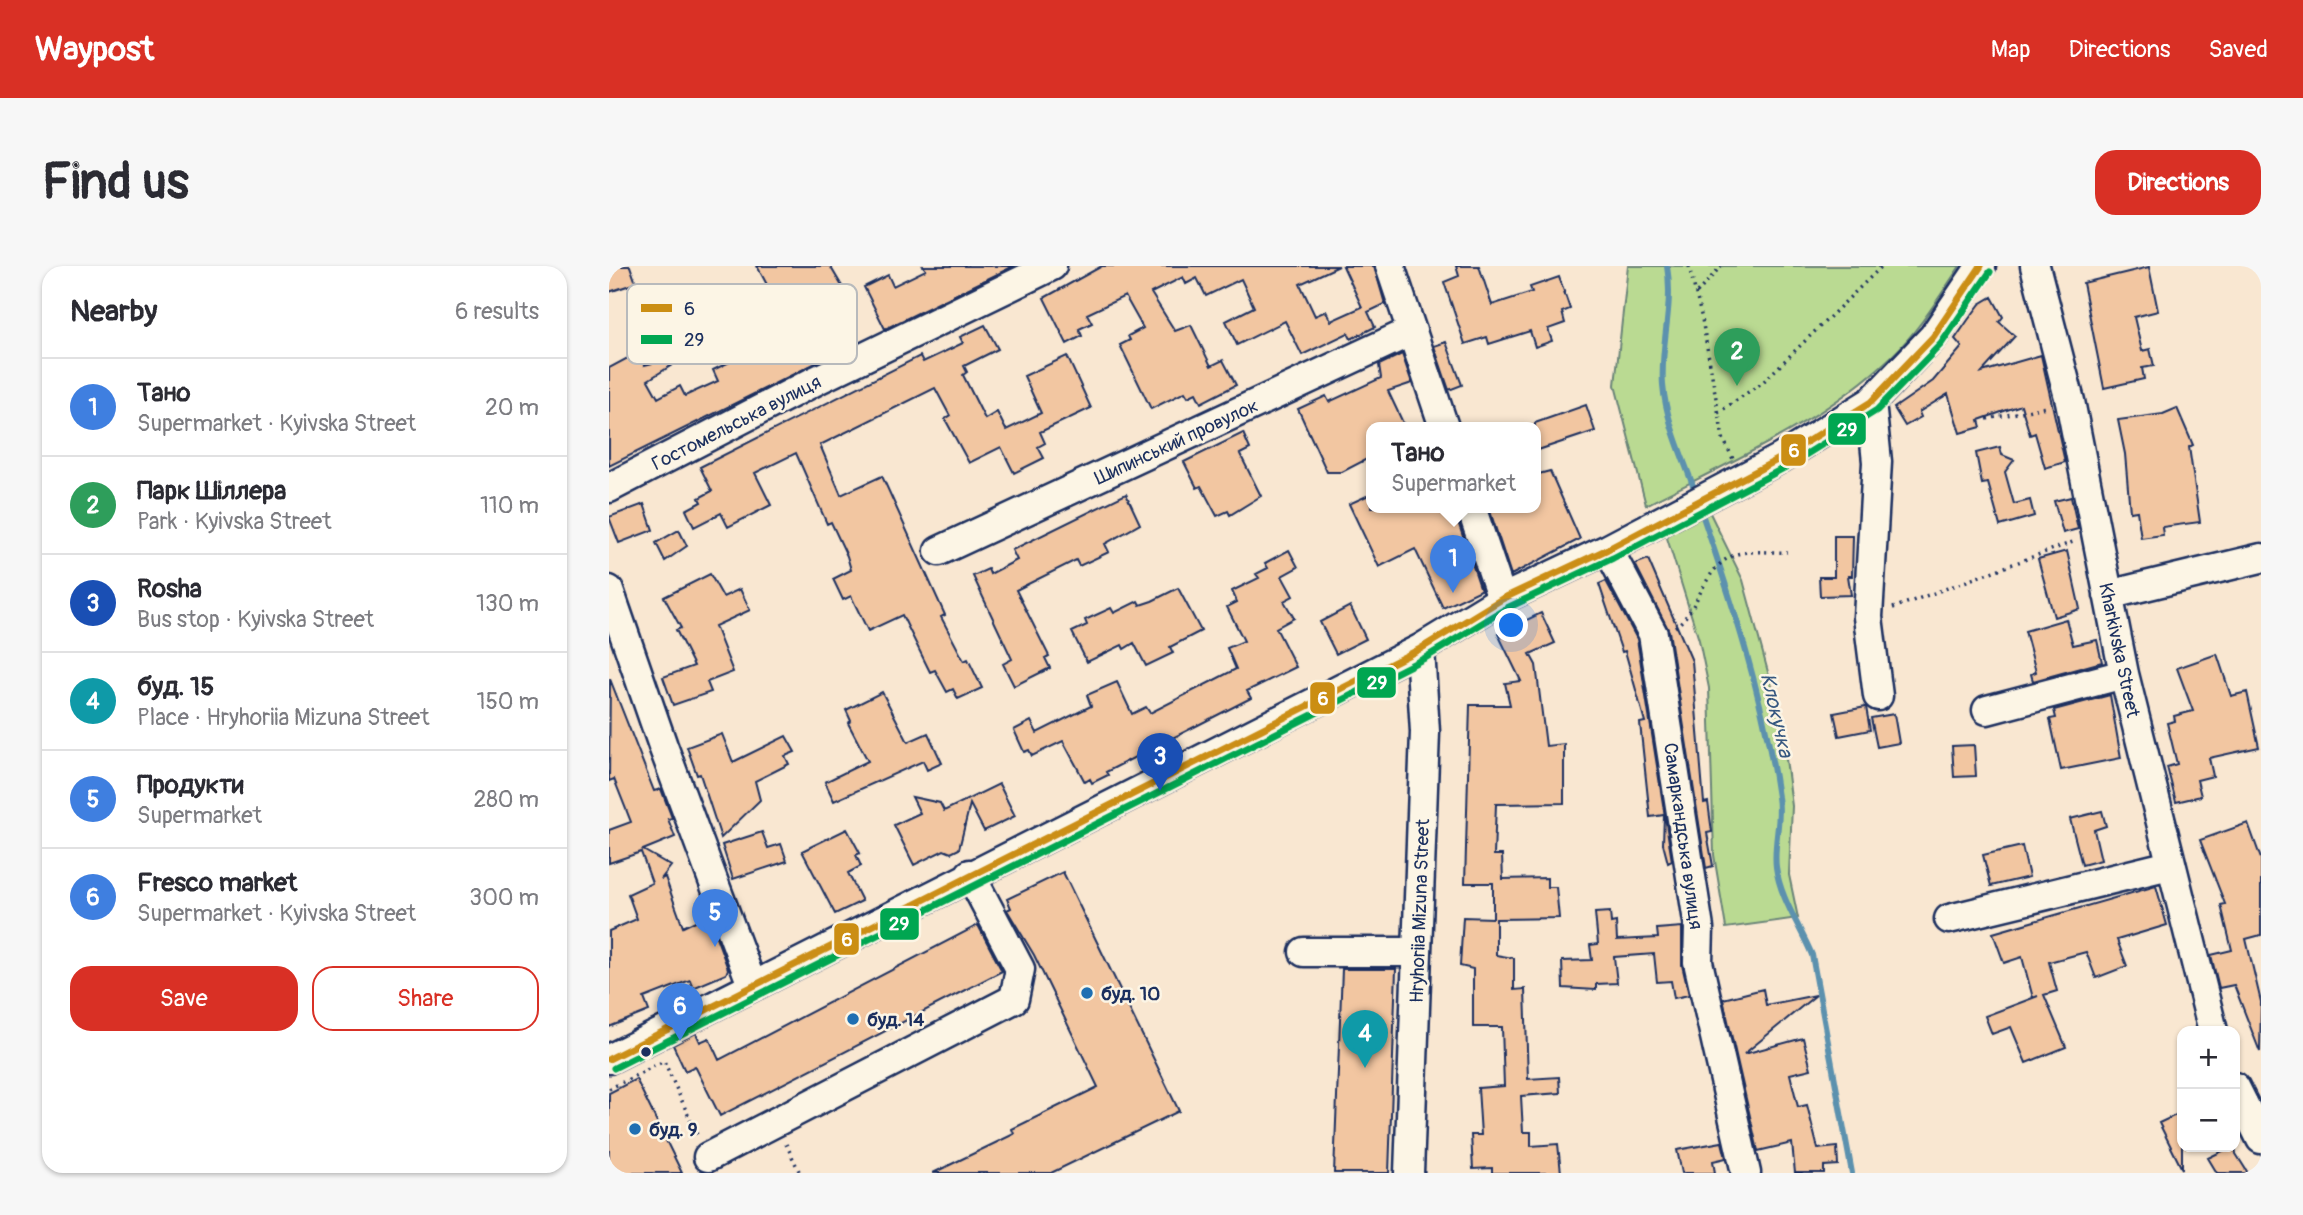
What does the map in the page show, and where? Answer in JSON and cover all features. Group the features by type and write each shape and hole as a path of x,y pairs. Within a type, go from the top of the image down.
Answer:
{"street":[{"name":"Гостомельська вулиця","path":"857,361 1052,266"},
{"path":"1390,266 1442,422"},
{"path":"609,1059 970,874 1420,649 1502,599 1608,549 1781,458 1871,402 1933,337 1981,266"},
{"name":"Kharkivska Street","path":"2035,266 2070,401 2124,674 2212,1026"},
{"name":"Шипинський провулок","path":"939,551 1412,331"},
{"name":"Гостомельська вулиця","path":"609,488 850,364"},
{"path":"1871,402 1877,462 1868,617 1878,696"},
{"path":"1473,513 1502,599"},
{"name":"Самаркандська вулиця","path":"1608,549 1653,634 1699,928 1698,962 1746,1173"},
{"path":"2108,595 2261,558"},
{"path":"609,590 663,746 752,985"},
{"name":"Hryhoriia Mizuna Street","path":"1409,1173 1425,732 1420,649"},
{"path":"1987,710 2124,674"},
{"path":"1949,919 2170,865"},
{"path":"708,1157 1014,999 1020,969 970,874"},
{"path":"1304,952 1417,952"},
{"path":"2236,1089 2261,1139"}],"path":[{"path":"1689,266 1723,438 1737,467"},
{"path":"1696,294 1721,266"},
{"path":"1718,413 1763,382 1882,266"},
{"path":"1987,419 2003,418 2070,401"},
{"path":"1868,617 2096,534"},
{"path":"1653,634 1671,630 1685,620 1716,567 1734,555 1787,552"},
{"path":"609,1089 664,1061 708,1157"},
{"path":"775,1122 800,1173"}],"green space":[{"path":"1628,266 1960,266 1911,335 1865,380 1775,439 1646,505 1615,385"},
{"path":"1707,507 1743,580 1781,720 1792,806 1789,875 1798,918 1726,928 1714,855 1709,688 1699,640 1662,522"}],"building":[{"path":"630,266 636,283 609,292 609,268"},
{"path":"757,266 830,266 841,284 767,284"},
{"path":"923,266 1014,266 885,329 864,287 888,275 893,286 926,270"},
{"path":"1102,266 1339,266 1300,284 1315,316 1326,311 1331,321 1362,307 1343,266 1374,266 1385,304 1368,312 1375,327 1351,339 1348,333 1302,355 1285,321 1237,345 1226,321 1254,307 1241,279 1206,296 1197,278 1186,284 1183,277 1151,293 1175,331 1191,325 1211,366 1223,360 1236,385 1201,403 1196,393 1188,397 1185,392 1151,409 1120,345 1130,340 1128,336 1143,328 1125,296 1087,314 1092,323 1079,329 1082,336 1067,344 1044,298"},
{"path":"1456,266 1479,266 1492,305 1532,292 1530,287 1559,277 1570,309 1562,312 1565,323 1548,329 1552,341 1535,347 1530,331 1489,344 1487,337 1465,344 1444,282 1459,276"},
{"path":"2149,267 2158,311 2134,317 2142,351 2150,349 2154,366 2142,368 2144,379 2104,388 2083,283"},
{"path":"1992,297 2003,317 1999,322 2015,336 1982,372 2041,355 2065,462 2045,468 2035,433 2030,435 2021,405 1979,420 1981,427 1960,433 1948,394 1919,412 1921,417 1905,426 1894,408 1933,381 1962,347 1955,339 1968,320 1980,304"},
{"path":"985,325 998,349 964,366 967,372 963,375 985,419 997,412 1006,430 1041,413 1024,376 1067,356 1091,408 1040,432 1045,443 1038,447 1044,458 1014,473 1001,447 969,463 945,419 950,416 935,388 820,445 841,495 882,476 945,615 941,617 964,661 968,659 982,688 958,699 953,689 947,692 935,670 930,672 902,615 868,631 851,596 843,600 833,579 851,570 847,556 831,522 827,524 796,453 755,473 771,505 728,527 721,513 694,527 686,510 701,502 699,498 712,491 700,467 920,356 923,362 963,343 960,337"},
{"path":"1446,342 1462,385 1449,390 1434,346"},
{"path":"1402,354 1412,383 1388,391 1403,422 1366,422 1366,460 1342,472 1327,472 1298,409 1326,396 1329,402 1381,378 1379,365"},
{"path":"627,358 627,364 674,364 648,380 658,398 680,386 685,396 718,381 713,370 725,364 814,364 609,466 609,368"},
{"path":"1586,405 1595,431 1541,449 1541,422 1538,422"},
{"path":"2177,408 2193,445 2189,447 2200,522 2162,527 2163,535 2141,538 2137,511 2130,512 2125,454 2118,420 2163,414"},
{"path":"1243,433 1250,449 1240,454 1261,496 1230,515 1228,511 1217,516 1201,486 1197,488 1184,462"},
{"path":"2000,447 2002,455 2014,460 2005,472 2014,504 2030,500 2034,516 2000,526 1988,483 1982,484 1976,453"},
{"path":"1550,471 1580,539 1511,575 1491,513 1541,513 1541,473"},
{"path":"1126,494 1140,524 1105,544 1109,552 1079,566 1076,560 1016,590 1049,656 1045,658 1050,668 1014,686 1003,664 1012,659 973,576 988,569 990,574 1017,560 1012,550"},
{"path":"1366,496 1366,513 1455,513 1481,590 1443,608 1415,549 1379,567 1349,504"},
{"path":"2071,497 2078,529 2063,533 2054,501"},
{"path":"644,504 653,530 619,543 609,517"},
{"path":"679,530 687,546 665,561 656,543"},
{"path":"1834,536 1853,536 1852,576 1848,576 1851,595 1820,596 1819,577 1834,577"},
{"path":"1289,550 1298,567 1282,576 1293,596 1284,601 1294,618 1276,628 1296,667 1247,691 1251,698 1106,772 1108,775 1092,783 1090,779 1085,782 1063,741 1032,756 1029,750 1024,752 1014,730 1031,721 1037,733 1091,706 1087,695 1117,682 1132,714 1146,707 1150,713 1236,669 1227,648 1244,641 1227,607 1237,602 1232,591 1259,578 1256,574 1268,568 1265,563"},
{"path":"2067,551 2080,609 2054,617 2038,559"},
{"path":"1648,559 1692,661 1704,803 1708,802 1712,832 1707,833 1713,866 1706,868 1669,631 1635,564"},
{"path":"710,574 723,597 740,589 750,610 715,626 733,672 707,682 711,692 673,705 663,677 694,666 676,630 681,628 664,597"},
{"path":"1606,581 1637,639 1672,861 1668,863 1663,844 1664,815 1650,817 1640,723 1645,722 1625,651 1622,652 1599,584"},
{"path":"1178,588 1201,631 1170,647 1173,653 1146,666 1134,643 1124,649 1122,645 1087,662 1072,632 1087,625 1085,620 1111,608 1114,613 1138,601 1140,605 1152,601"},
{"path":"1350,606 1366,639 1336,654 1320,622"},
{"path":"1541,613 1555,643 1530,654 1536,665 1546,746 1564,744 1564,803 1496,804 1494,855 1502,855 1503,879 1547,878 1547,887 1556,887 1559,918 1496,919 1496,955 1514,958 1514,990 1525,989 1528,1079 1559,1077 1560,1093 1521,1096 1523,1132 1531,1132 1531,1146 1558,1144 1561,1173 1492,1173 1492,1168 1473,1169 1471,1135 1481,1135 1478,1088 1504,1086 1502,1027 1473,1027 1473,969 1460,966 1463,917 1493,918 1493,883 1465,883 1470,705 1510,705 1505,683 1521,681 1498,634"},
{"path":"2066,619 2073,645 2097,640 2102,662 2033,681 2031,674 2036,672 2025,631"},
{"path":"2217,654 2231,696 2247,692 2259,747 2209,758 2213,776 2197,780 2201,796 2176,802 2167,767 2177,764 2167,723 2175,721 2174,716 2193,711 2177,668"},
{"path":"610,679 654,791 661,789 672,818 668,819 675,837 643,850 671,866 661,879 665,877 683,927 708,915 728,969 726,974 693,988 690,980 644,998 649,1011 609,1027 609,931 637,919 628,894 652,883 641,852 609,863 609,830 631,822 614,779 609,781"},
{"path":"882,692 908,742 928,733 942,763 927,770 923,761 834,801 825,782 868,761 848,723 851,721 846,710"},
{"path":"2110,695 2121,758 2061,770 2050,719 2056,718 2054,710"},
{"path":"1866,707 1870,730 1839,736 1834,713"},
{"path":"1894,714 1899,743 1877,747 1871,718"},
{"path":"722,734 733,762 786,736 795,752 785,756 789,764 755,781 760,800 721,838 700,774 697,775 687,747"},
{"path":"1974,745 1976,776 1954,777 1952,746"},
{"path":"999,784 1015,816 984,831 970,804 959,849 951,853 944,850 914,865 894,825 920,813 912,797 940,803 944,811"},
{"path":"2102,811 2106,826 2094,830 2101,860 2082,865 2070,819"},
{"path":"2248,823 2261,859 2261,935 2246,939 2261,1002 2260,1052 2234,985 2219,988 2211,955 2232,950 2221,905 2225,904 2200,840"},
{"path":"847,829 860,853 856,855 861,866 848,873 862,901 835,914 802,851"},
{"path":"762,832 768,848 781,844 787,861 733,879 722,845"},
{"path":"2022,846 2029,877 1991,886 1983,855"},
{"name":"буд. 10","path":"1063,872 1179,1111 1051,1173 933,1173 1014,1134 1012,1129 1098,1087 1034,955 1007,910 1011,908 1007,899"},
{"path":"2156,886 2167,925 2117,940 2127,966 2096,978 2086,952 2049,962 2057,991 2044,995 2066,1047 2026,1063 2011,1027 1992,1034 1985,1016 2033,998 2022,957 2004,963 1993,933"},
{"path":"1610,912 1611,923 1616,922 1617,940 1658,938 1657,929 1682,927 1682,965 1689,995 1674,998 1671,981 1657,982 1654,954 1614,957 1617,983 1596,984 1596,990 1563,988 1562,961 1592,960 1590,945 1598,944 1595,913"},
{"name":"буд. 14","path":"978,925 1002,971 720,1116 695,1066 685,1071 673,1045 696,1033 700,1042 709,1038 719,1060"},
{"path":"1342,969 1396,969 1389,1173 1334,1173"},
{"path":"1763,989 1766,1005 1816,995 1744,1054 1803,1038 1811,1069 1790,1074 1798,1107 1807,1105 1818,1149 1837,1147 1838,1165 1824,1166 1824,1173 1795,1173 1792,1143 1758,1151 1723,999"},
{"name":"буд. 9","path":"636,1079 682,1173 613,1173 609,1166 609,1093"},
{"path":"2177,1114 2177,1152 2182,1152 2182,1169 2159,1123"},
{"path":"1722,1142 1726,1158 1713,1161 1715,1173 1682,1173 1677,1150"},
{"path":"2220,1152 2236,1152 2248,1173 2217,1173 2208,1158"}],"waterway":[{"name":"Клокучка","path":"1667,266 1669,296 1663,385 1672,427 1696,494"},
{"name":"Клокучка","path":"1700,508 1756,687 1779,806 1775,858 1778,878 1812,955 1852,1173"}],"transit line":[{"name":"6","path":"609,1059 1420,649 1502,599 1608,549 1781,458 1871,402 1933,337 1981,266"},
{"name":"29","path":"614,1068 1425,658 1507,608 1613,558 1786,467 1877,410 1941,344 1990,272"}],"place":[{"name":"Парк Шіллера","path":"1737,386"},
{"name":"Тано","path":"1453,593"},
{"name":"Rosha","path":"1160,791"},
{"name":"Продукти","path":"715,947"},
{"name":"буд. 10","path":"1087,993"},
{"name":"буд. 14","path":"853,1019"},
{"name":"Fresco market","path":"680,1041"},
{"name":"буд. 15","path":"1365,1068"},
{"name":"буд. 9","path":"635,1129"}]}
